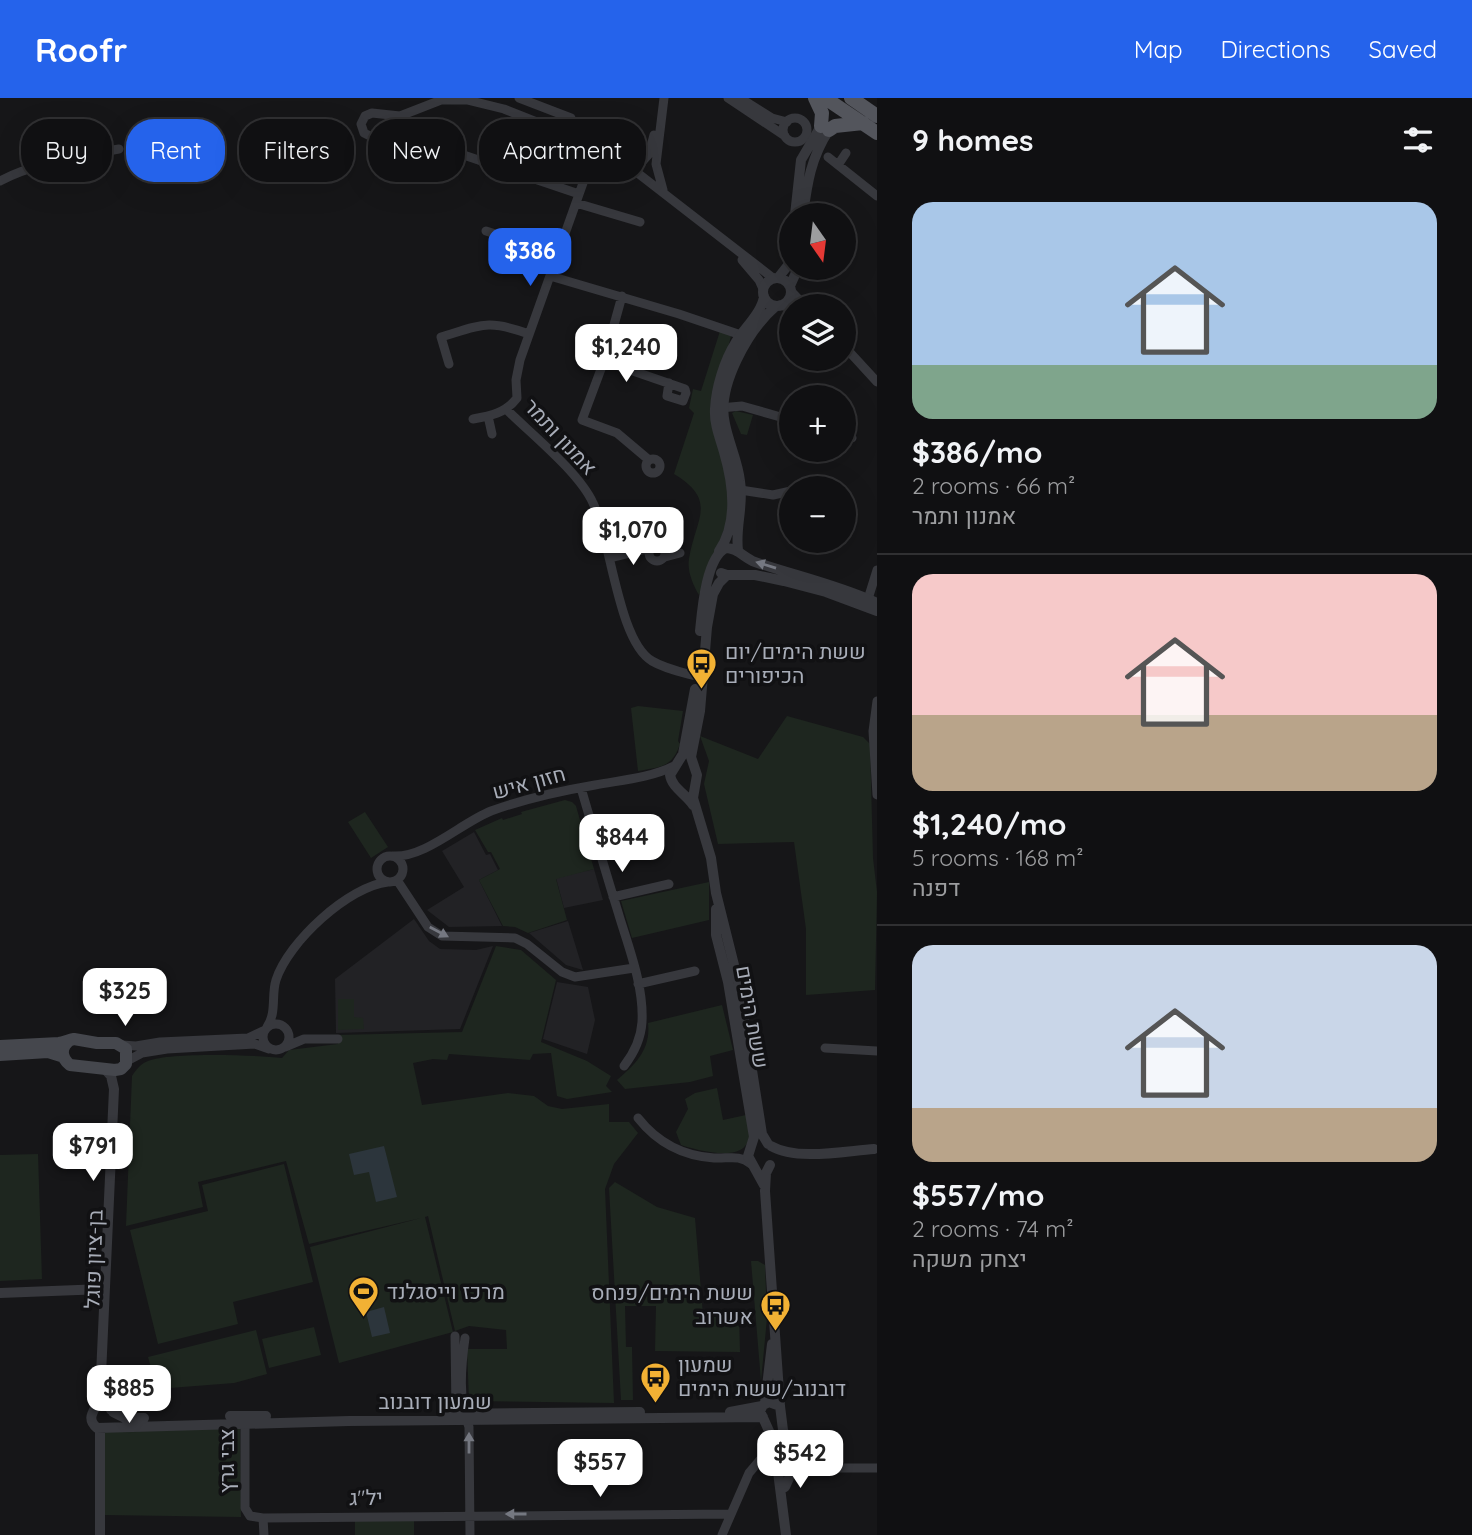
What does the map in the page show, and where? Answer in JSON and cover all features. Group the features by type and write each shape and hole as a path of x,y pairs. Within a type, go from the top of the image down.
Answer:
{"main road":[{"path":"815,98 825,128 870,120"},
{"path":"825,98 870,120"},
{"path":"851,98 870,120 877,133"},
{"path":"0,1046 78,1039 122,1045 127,1051 125,1064 115,1070 73,1066 64,1058 48,1052 0,1055"},
{"path":"64,1058 63,1048 69,1040"}],"street":[{"path":"519,98 571,119"},
{"path":"646,157 653,140 658,98"},
{"path":"664,98 656,164 664,192"},
{"path":"728,98 791,141 805,136 807,130 804,122 799,119 787,122 772,118 740,98"},
{"path":"400,116 441,100 466,99 530,119"},
{"path":"786,136 783,130 787,122"},
{"path":"796,203 801,160 825,128"},
{"path":"805,203 811,165 825,128"},
{"path":"0,181 38,166 119,149"},
{"path":"838,165 846,153"},
{"path":"465,156 640,222"},
{"path":"828,157 877,196"},
{"path":"646,180 738,252 776,278 786,281 795,294"},
{"name":"אמנון ותמר","path":"583,183 529,334 518,370 517,398 506,409 578,478 594,503 631,634 644,654 666,667 699,677"},
{"path":"486,231 557,254"},
{"path":"738,252 759,280 768,302 779,305"},
{"path":"550,276 622,296 744,337"},
{"path":"737,489 726,541 717,556 702,606 699,677 700,711 691,757 696,781 688,789 676,787 670,775 683,752 699,677 711,603 716,587 743,563 739,552 737,489 716,426 725,365 762,305 768,281 779,276"},
{"path":"789,294 793,280"},
{"path":"622,296 604,361 582,420 617,433 649,460"},
{"path":"744,337 779,308"},
{"path":"449,364 441,337 488,324 507,326 529,334"},
{"path":"856,359 877,382"},
{"path":"604,361 669,383"},
{"path":"720,408 742,406 779,417"},
{"path":"473,419 506,409"},
{"path":"488,416 492,433"},
{"path":"737,489 779,494"},
{"path":"610,558 656,545 663,546 665,557 680,553"},
{"path":"717,556 730,547 754,561 872,601 877,570"},
{"path":"717,556 719,571 755,575 808,587 877,611"},
{"path":"877,701 873,731 877,795"},
{"path":"675,766 686,764 693,768"},
{"name":"חזון איש","path":"393,856 415,853 473,819 503,807 636,778 675,766"},
{"name":"חזון איש","path":"636,778 656,779 676,787"},
{"name":"ששת הימים","path":"696,781 693,793 695,809 711,858 716,893 738,981 762,1135 770,1145"},
{"name":"ששת הימים","path":"676,787 685,794 695,809"},
{"path":"581,788 638,984 641,1027 637,1046 624,1066"},
{"name":"חזון איש","path":"266,1029 273,1017 276,980 291,950 315,925 359,893 396,878 437,841"},
{"path":"393,856 401,862 396,878 380,878 377,868 383,858 393,856"},
{"name":"חזון איש","path":"359,893 377,868"},
{"path":"396,878 428,927 439,935 451,938 514,938 527,944 562,972 575,977 634,968"},
{"path":"613,897 669,884"},
{"name":"ששת הימים","path":"716,893 716,935 728,982 752,1124 754,1138 750,1147"},
{"path":"638,984 695,971"},
{"path":"274,1004 289,1040 284,1048"},
{"path":"122,1045 248,1038 275,1024 304,1040"},
{"path":"266,1029 263,1040 269,1048"},
{"path":"125,1064 142,1053 157,1050 255,1044 277,1050 304,1040 338,1039"},
{"path":"825,1048 877,1051"},
{"name":"בן-ציון פוגל","path":"112,1411 107,1391 120,1086 125,1064"},
{"name":"בן-ציון פוגל","path":"95,1408 100,1397 114,1089 111,1076 104,1068"},
{"path":"638,1118 657,1138 675,1149 707,1157 744,1159 762,1168 807,1153"},
{"path":"732,1157 760,1142 786,1152 876,1149"},
{"path":"770,1145 774,1154 766,1173 765,1191 779,1406 784,1434 786,1535"},
{"path":"750,1147 748,1156 760,1174 765,1191"},
{"name":"בן-ציון פוגל","path":"0,1293 104,1289"},
{"path":"775,1328 763,1409 770,1448 784,1461 785,1514"},
{"path":"460,1337 462,1416 469,1427 470,1535"},
{"path":"763,1409 772,1401 779,1406"},
{"path":"100,1535 104,1429 113,1422 112,1411 104,1406 95,1408 91,1420 93,1426 104,1429"},
{"name":"שמעון דובנוב","path":"112,1411 133,1419 245,1420 725,1412 763,1409"},
{"name":"שמעון דובנוב","path":"104,1429 245,1420"},
{"name":"צבי גרץ","path":"245,1420 245,1508 250,1516 263,1517"},
{"path":"722,1535 749,1473 770,1448"},
{"path":"756,1464 764,1461 784,1461 828,1468 877,1468"},
{"path":"785,1487 790,1476 809,1465"},
{"name":"יל\"ג","path":"263,1517 731,1514"},
{"path":"263,1517 264,1535"}],"shaded area":[{"path":"720,331 731,336 713,407 729,475 728,519 699,595 691,578 689,564 701,512 700,502 688,484 674,474 694,413 689,408 693,389 701,391"},
{"path":"736,411 753,415 747,435 741,434 732,413"},
{"path":"638,706 683,711 678,741 680,744 673,758 664,765 638,771 631,708"},
{"path":"787,716 863,737 870,744 873,858 877,892 875,990 806,995 806,929 794,842 718,844 704,784 709,761 700,736 758,759"},
{"path":"565,800 576,806 594,869 556,879 567,920 528,933 515,927 503,926 479,880 500,869 475,830 502,818 503,820"},
{"path":"365,812 388,847 371,858 348,822"},
{"path":"474,832 486,855 490,854 498,870 479,880 502,926 449,927 427,910 464,887 442,851"},
{"path":"594,869 603,900 564,908 556,878"},
{"path":"709,882 709,920 632,938 621,901"},
{"path":"414,919 429,941 440,949 476,950 493,946 460,1029 336,1033 335,979"},
{"path":"568,921 583,970 566,965 529,933"},
{"path":"496,946 521,950 556,980 541,1042 587,1061 611,1076 606,1086 612,1092 567,1099 557,1096 551,1053 533,1054 530,1060 449,1054 447,1060 433,1059 413,1063 422,1105 508,1093 534,1096 548,1106 562,1109 609,1104 609,1122 629,1122 638,1133 614,1164 605,1189 614,1403 469,1401 467,1349 507,1349 506,1330 469,1326 455,1331 428,1216 425,1217 453,1332 339,1363 310,1247 421,1218 309,1244 286,1161 198,1182 203,1207 126,1226 132,1076 143,1064 159,1058 193,1055 282,1058 289,1050 338,1044 337,1035 462,1032"},
{"path":"557,982 588,987 595,1020 587,1054 543,1039"},
{"path":"338,999 354,999 354,1017 363,1018 364,1029 338,1030"},
{"path":"722,1005 733,1050 710,1056 713,1076 690,1082 625,1089 617,1080 645,1048 648,1023"},
{"path":"717,1088 723,1120 746,1115 749,1138 745,1146 739,1151 719,1153 681,1145 676,1132 688,1109 685,1099 695,1093"},
{"path":"384,1146 397,1197 376,1202 369,1172 354,1175 349,1154"},
{"path":"38,1154 42,1279 0,1281 0,1155"},
{"path":"284,1164 313,1282 233,1302 238,1324 158,1344 130,1230 208,1211 202,1185"},
{"path":"615,1182 657,1207 695,1218 703,1315 739,1314 740,1352 655,1351 656,1306 625,1306 626,1347 632,1347 633,1400 621,1400 609,1188"},
{"path":"751,1261 765,1265 767,1318 761,1381"},
{"path":"384,1307 390,1333 372,1337 366,1312"},
{"path":"314,1327 321,1355 269,1368 262,1339"},
{"path":"256,1330 267,1374 234,1383 157,1389 148,1357"},
{"path":"240,1426 241,1517 104,1515 105,1432"},
{"path":"414,1518 414,1535 355,1535 355,1519"}],"place":[{"name":"ששת הימים/יום הכיפורים","path":"702,691"},
{"name":"מרכז וייסגלנד","path":"364,1319"},
{"name":"ששת הימים/פנחס אשרוב","path":"776,1332"},
{"name":"שמעון דובנוב/ששת הימים","path":"655,1404"}]}
